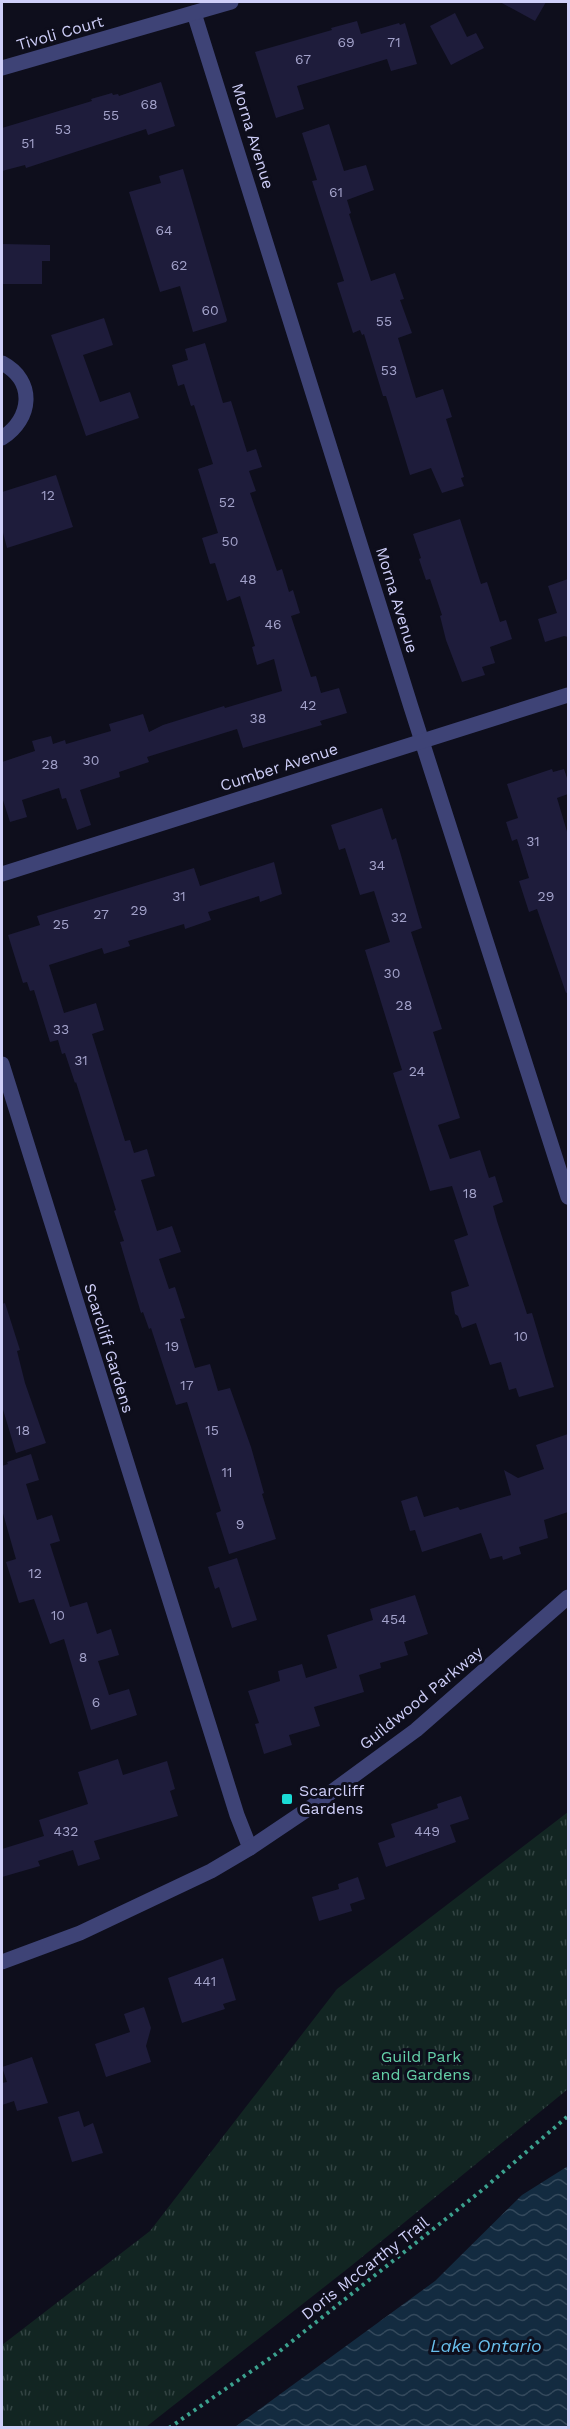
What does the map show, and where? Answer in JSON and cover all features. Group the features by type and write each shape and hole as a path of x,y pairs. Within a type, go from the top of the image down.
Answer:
{"street":[{"name":"Tivoli Court","path":"2,68 231,2"},
{"name":"Morna Avenue","path":"194,13 568,1197"},
{"path":"2,363 20,378 25,390 26,405 22,418 14,430 2,438"},
{"name":"Cumber Avenue","path":"2,874 568,695"},
{"name":"Scarcliff Gardens","path":"2,1064 237,1815 250,1848"},
{"name":"Guildwood Parkway","path":"2,1962 80,1933 211,1871 250,1848 311,1807 416,1730 568,1597"}],"path":[{"name":"Doris McCarthy Trail","path":"169,2427 276,2354 481,2192 568,2116"}],"green space":[{"name":"Guild Park and Gardens","path":"568,1812 568,2089 351,2266 146,2427 2,2427 2,2345 150,2231 337,1989"}],"water":[{"name":"Lake Ontario","path":"568,2166 568,2427 235,2427 435,2281 522,2195"}],"building":[{"path":"500,2 546,2 535,21"},
{"path":"455,13 467,37 476,33 484,48 451,65 430,26"},
{"path":"357,21 361,34 405,23 417,64 391,71 387,59 297,86 304,109 276,118 255,52"},
{"path":"161,82 175,126 148,135 146,129 26,168 25,165 2,171 2,128 92,101 91,99 112,93 119,96"},
{"path":"329,124 344,171 366,165 374,190 347,200 351,213 349,214 371,281 395,273 404,299 400,300 412,333 398,338 416,398 443,389 452,417 446,419 464,477 461,478 464,486 442,493 431,468 410,475 364,334 362,335 360,330 353,333 337,283 344,281 312,181 317,180 302,133"},
{"path":"183,169 227,320 193,332 180,286 160,292 129,192 161,183 159,176"},
{"path":"2,244 50,245 50,261 42,261 42,284 2,284"},
{"path":"104,318 113,345 83,355 100,402 130,392 139,418 86,436 51,335"},
{"path":"205,343 223,403 231,401 247,452 256,449 262,467 249,471 256,491 250,493 277,571 282,569 289,592 293,590 300,613 291,616 311,677 316,676 321,693 339,688 347,713 320,721 322,725 243,748 237,729 147,757 149,762 119,772 120,777 80,790 91,825 77,830 66,798 62,799 59,788 22,800 27,817 10,822 2,797 2,762 35,751 32,741 51,736 53,744 65,740 66,744 111,731 109,724 143,714 149,732 163,725 224,706 225,708 282,691 274,659 257,665 252,647 255,646 240,596 227,601 215,563 210,564 202,538 218,533 198,469 213,464 194,405 191,406 184,384 178,386 172,365 188,360 185,349"},
{"path":"56,475 73,527 7,548 2,529 2,492"},
{"path":"460,519 481,584 487,582 500,622 506,620 512,639 490,647 495,663 482,667 485,675 462,682 446,640 440,616 442,615 430,579 426,580 419,559 421,558 413,534"},
{"path":"568,579 568,637 564,636 545,642 538,619 557,613 548,586"},
{"path":"552,769 553,772 564,769 568,781 568,794 557,798 568,835 568,992 566,993 537,909 529,912 519,881 529,878 517,839 512,841 506,822 518,818 507,784"},
{"path":"382,808 392,840 396,838 422,928 411,932 442,1029 433,1032 460,1118 438,1125 450,1159 480,1150 489,1178 495,1176 503,1202 493,1206 497,1221 527,1314 532,1313 554,1387 519,1397 516,1388 509,1390 501,1362 490,1365 476,1323 462,1328 455,1314 451,1292 469,1286 454,1240 468,1235 452,1186 430,1191 393,1073 402,1070 365,950 390,942 374,891 360,895 345,848 339,850 331,825"},
{"path":"274,862 282,894 260,902 259,896 208,912 211,920 185,929 184,924 128,941 130,946 104,954 102,948 49,965 64,1013 96,1003 104,1030 92,1034 125,1141 130,1140 134,1153 147,1149 155,1176 141,1180 157,1231 172,1226 181,1252 159,1259 169,1289 175,1287 185,1318 180,1319 195,1368 210,1364 218,1391 230,1388 251,1447 276,1539 229,1554 216,1513 221,1511 187,1402 176,1405 151,1328 149,1329 143,1312 141,1313 120,1242 124,1241 114,1211 116,1210 76,1082 65,1053 62,1054 58,1040 50,1042 34,990 30,991 27,982 23,983 8,935 40,925 37,916 194,868 200,886"},
{"path":"5,1303 20,1350 17,1351 25,1383 46,1443 16,1453 2,1406 2,1304"},
{"path":"568,1434 568,1512 544,1520 548,1538 519,1547 521,1554 503,1560 502,1556 490,1559 481,1533 422,1552 415,1530 410,1531 401,1501 417,1496 424,1517 458,1507 460,1510 511,1495 504,1470 518,1478 544,1469 536,1445"},
{"path":"31,1454 39,1480 26,1484 37,1520 52,1515 60,1541 50,1544 70,1607 87,1602 97,1634 111,1629 119,1655 98,1661 109,1695 129,1689 137,1715 91,1730 64,1639 50,1644 34,1599 19,1603 6,1562 16,1559 2,1510 2,1466"},
{"path":"237,1558 257,1620 232,1628 219,1587 215,1589 208,1567"},
{"path":"415,1595 428,1634 404,1642 408,1655 380,1663 381,1668 359,1675 364,1692 314,1707 320,1726 289,1735 292,1745 264,1754 255,1724 259,1723 248,1691 280,1681 278,1671 302,1664 306,1678 337,1668 327,1635 373,1620 370,1609"},
{"path":"118,1759 123,1775 167,1761 175,1789 170,1791 178,1816 94,1841 100,1859 78,1866 73,1850 38,1861 40,1866 2,1877 2,1849 44,1836 39,1820 88,1804 78,1772"},
{"path":"461,1796 469,1819 450,1825 456,1842 386,1867 378,1843 395,1837 391,1824 438,1808 437,1804"},
{"path":"358,1877 365,1899 350,1904 352,1911 319,1921 312,1897 339,1889 338,1884"},
{"path":"223,1958 236,2000 223,2004 225,2009 182,2023 168,1978"},
{"path":"144,2007 151,2028 146,2046 151,2062 106,2077 95,2044 130,2032 124,2014"},
{"path":"32,2057 48,2103 17,2111 14,2101 2,2105 2,2083 7,2082 2,2067"},
{"path":"79,2111 84,2127 93,2123 103,2153 72,2162 58,2117"}],"place":[{"name":"Scarcliff Gardens","path":"287,1799"}]}
